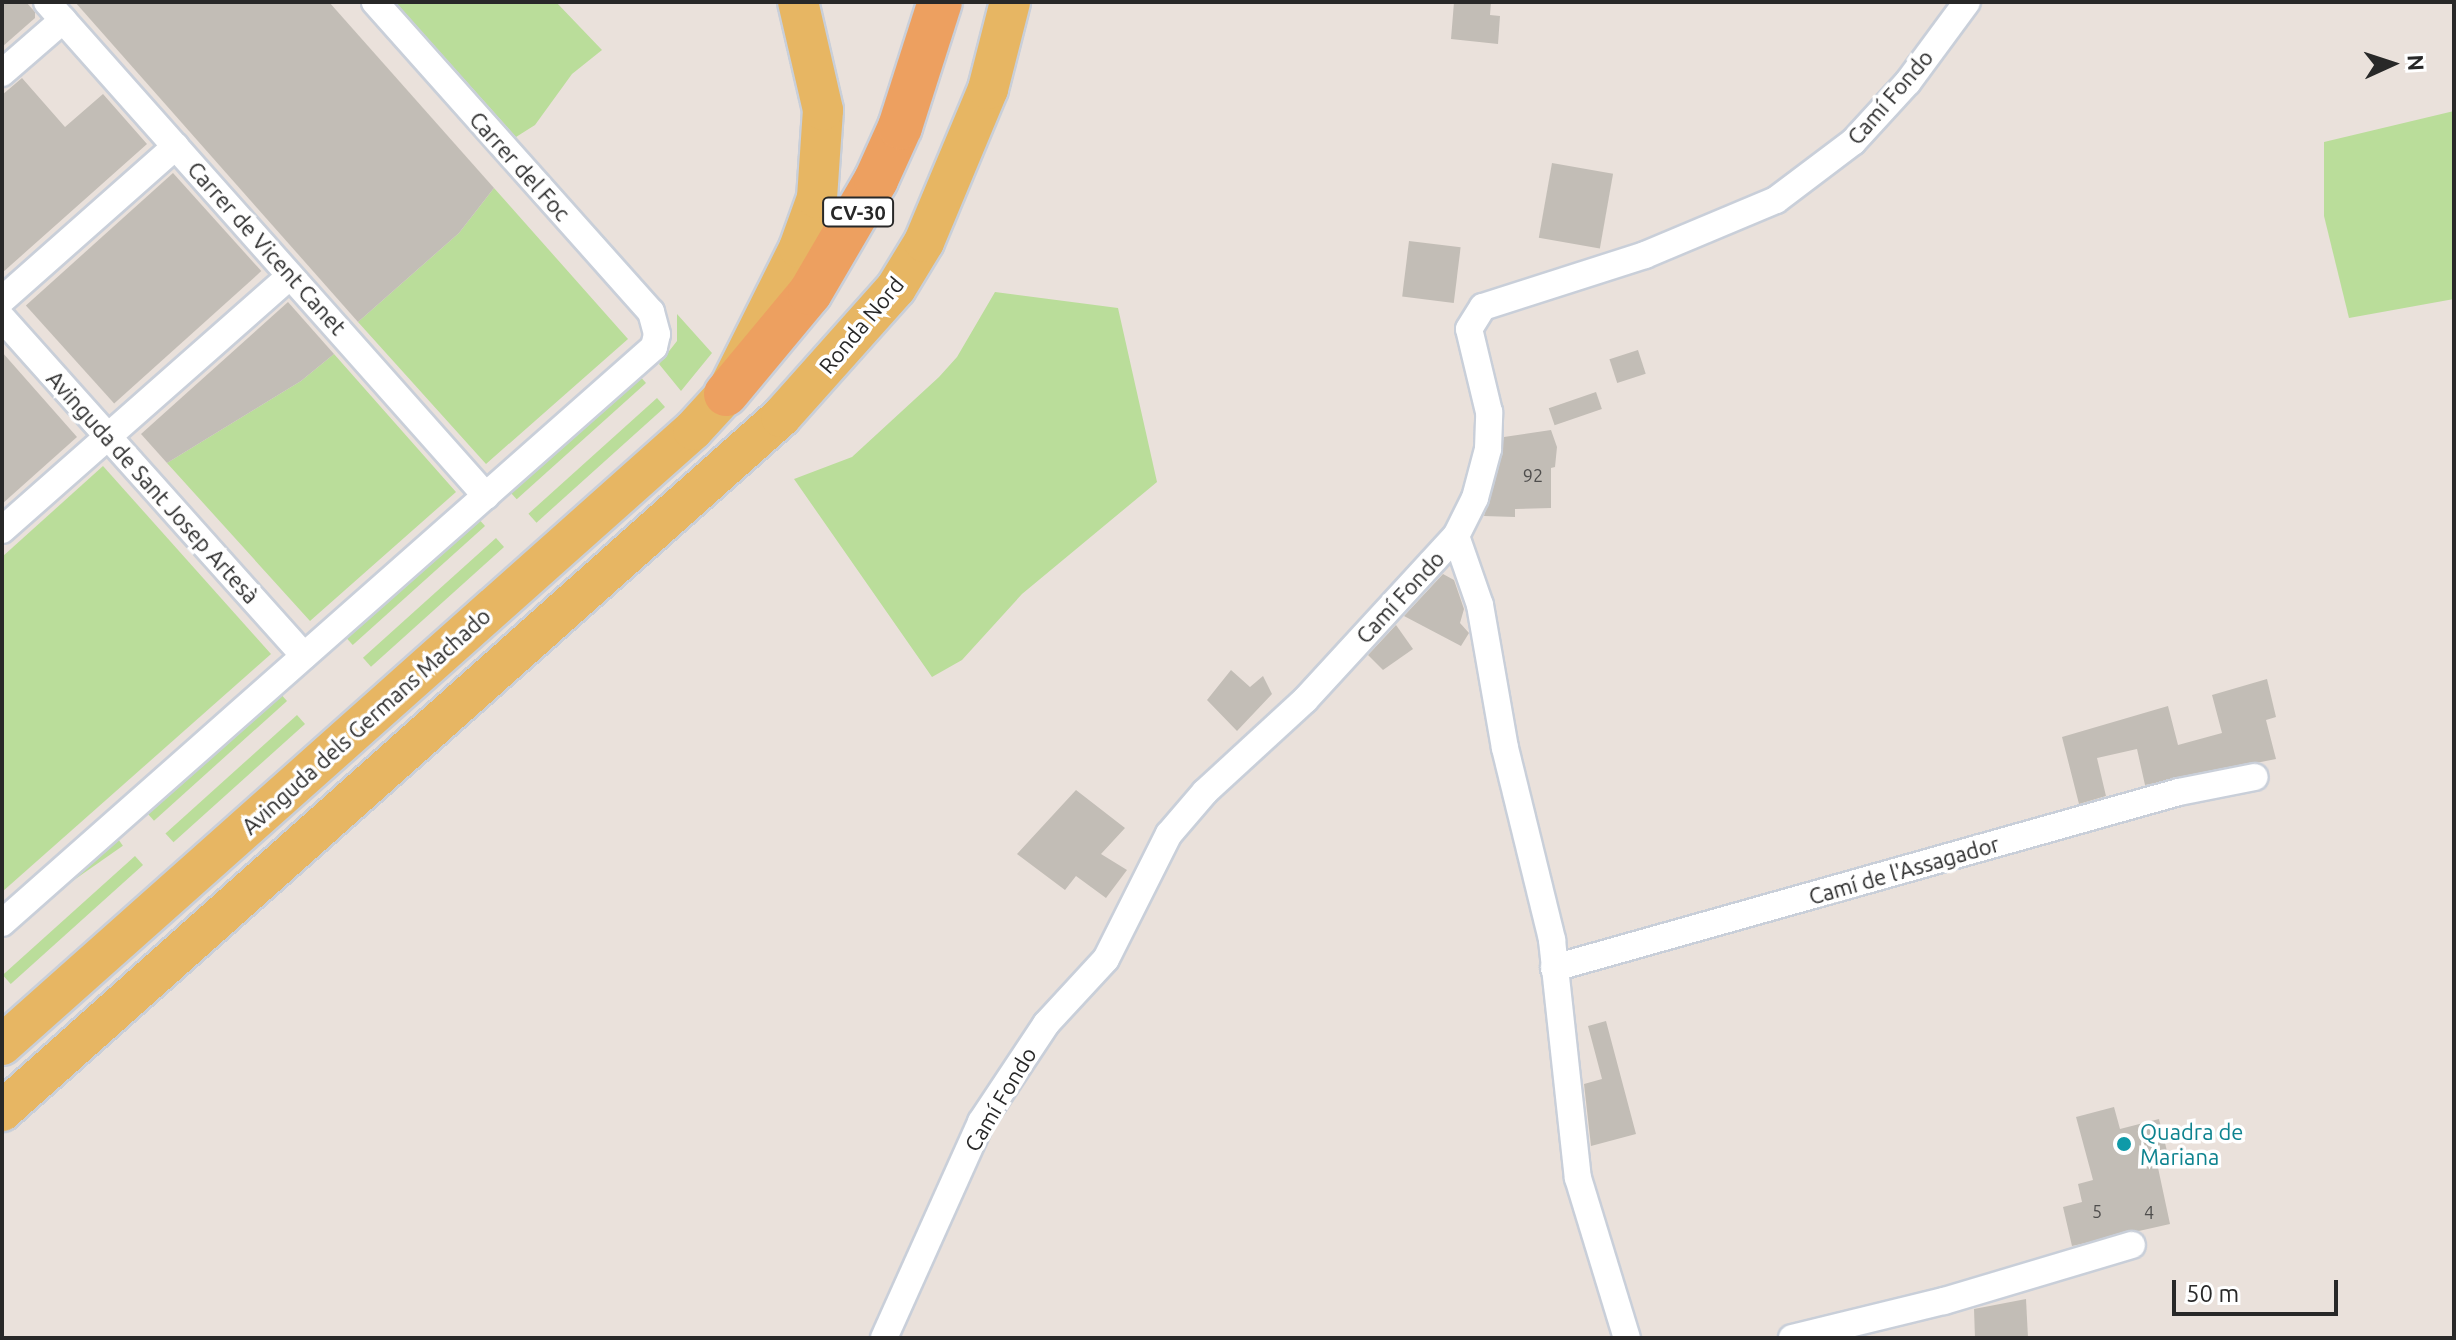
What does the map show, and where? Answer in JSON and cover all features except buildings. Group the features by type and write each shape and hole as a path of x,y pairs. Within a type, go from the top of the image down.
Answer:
{"highway":[{"name":"CV-30","path":"726,394 810,293 876,180 900,127 940,2"}],"main road":[{"name":"Avinguda dels Germans Machado","path":"2,1045 693,430 726,394 799,248 817,198 823,110 798,2"},
{"name":"Ronda Nord","path":"2,1111 676,514 781,417 896,288 954,178 988,89 1010,2"}],"street":[{"name":"Carrer del Foc","path":"375,2 651,312 657,334 647,356 486,496"},
{"name":"Camí Fondo","path":"884,1338 981,1122 1046,1024 1106,959 1169,834 1205,792 1305,700 1456,536 1475,498 1488,449 1489,412 1469,329 1483,307 1645,255 1776,200 1853,142 1908,82 1967,2"},
{"path":"2,73 55,11"},
{"name":"Carrer de Vicent Canet","path":"55,11 486,496"},
{"path":"2,300 176,146"},
{"path":"2,530 290,276"},
{"name":"Avinguda de Sant Josep Artesà","path":"2,318 304,656"},
{"path":"2,923 486,496"},
{"path":"1456,536 1480,605 1554,968 1578,1178 1627,1338"},
{"name":"Camí de l'Assagador","path":"1554,968 2179,792 2255,777"},
{"path":"1792,1338 1944,1301 2132,1245"}],"green space":[{"path":"395,2 556,2 602,50 572,74 535,125 516,137"},
{"path":"2454,111 2454,299 2349,318 2324,216 2324,142"},
{"path":"494,188 628,339 486,464 358,322 459,233"},
{"path":"995,292 1118,308 1157,482 1022,594 962,660 932,677 794,479 852,457 939,377 957,357"},
{"path":"677,314 712,353 681,391 659,364 677,341"},
{"path":"334,354 456,492 310,621 167,463 301,381"},
{"path":"638,374 646,383 517,499 509,490"},
{"path":"657,398 665,407 536,523 528,514"},
{"path":"103,466 271,654 2,892 2,557"},
{"path":"477,517 485,526 353,645 345,636"},
{"path":"496,538 504,547 371,667 363,658"},
{"path":"279,692 287,701 154,821 146,812"},
{"path":"297,715 305,724 173,842 165,833"},
{"path":"116,836 123,846 2,930 2,916"},
{"path":"135,856 143,865 11,984 3,975"}],"place":[{"name":"Quadra de Mariana","path":"2124,1144"}]}
